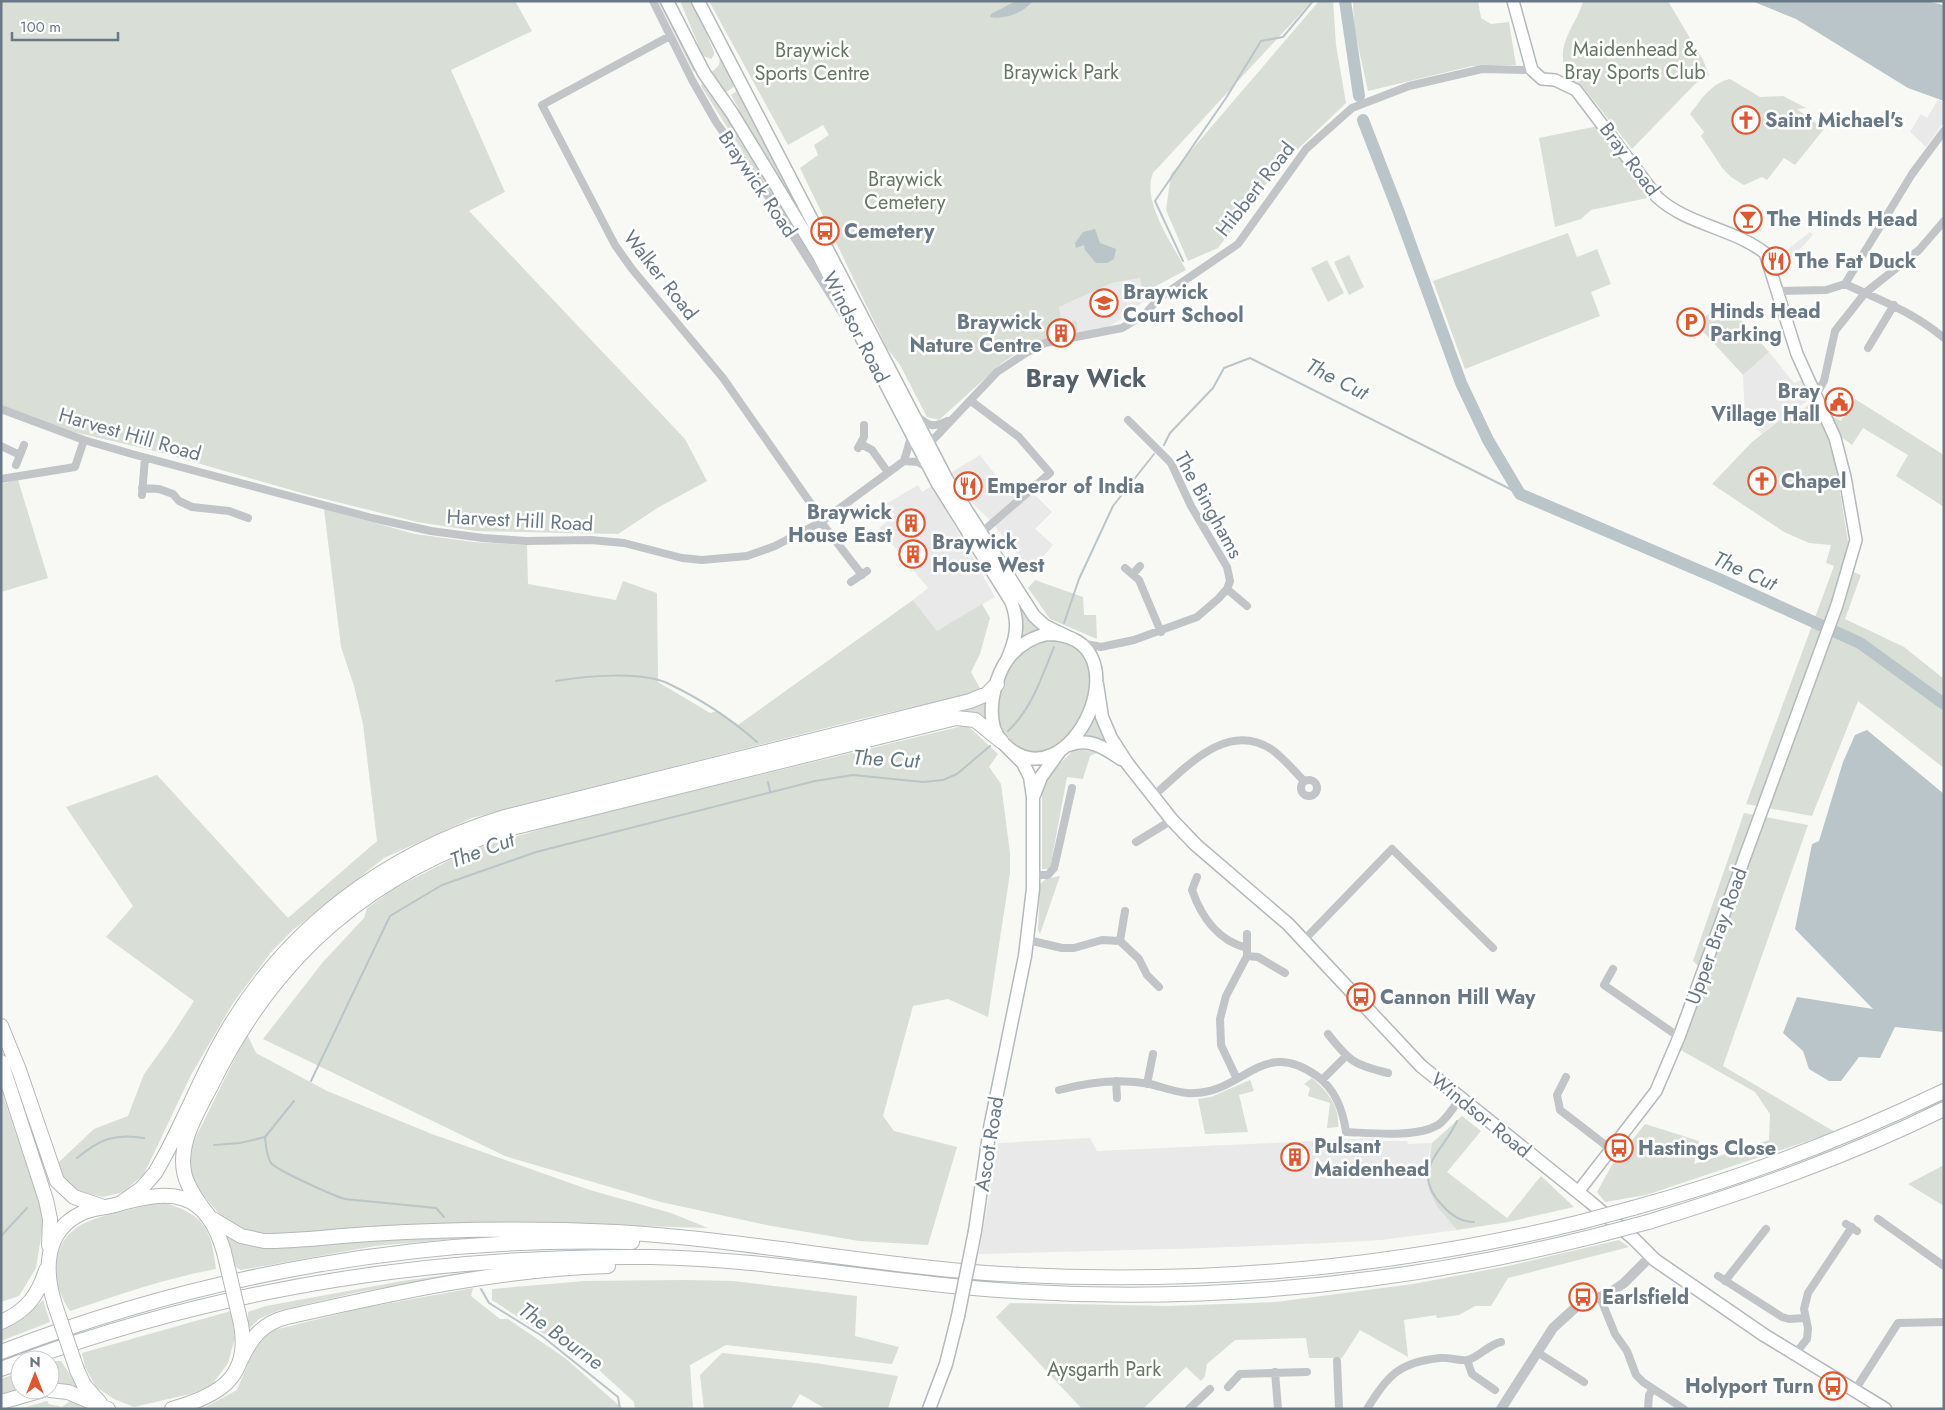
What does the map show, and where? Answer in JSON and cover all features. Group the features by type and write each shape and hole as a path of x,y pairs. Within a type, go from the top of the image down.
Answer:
{"highway":[{"path":"1,1026 19,1070 57,1181 69,1194 80,1200 95,1205 116,1204 141,1189 155,1173 215,1052 244,1004 266,974 325,913 386,869 435,843 496,820 970,701 984,696 997,684"},
{"path":"240,1362 241,1324 224,1252 210,1217 187,1183 183,1169 183,1156 196,1117 233,1043 264,996 301,953 357,903 404,873 455,848 508,829 956,718 975,720 1002,743"},
{"path":"1,1062 49,1210 48,1279 55,1304 77,1370 89,1392 108,1409"},
{"path":"1,1352 106,1316 212,1287 325,1264 432,1250 525,1243 618,1242 711,1246 1016,1275 1122,1278 1209,1276 1314,1269 1420,1255 1505,1240 1580,1222 1728,1179 1812,1149 1944,1091"},
{"path":"54,1350 104,1333 194,1308 285,1288 377,1273 462,1264 540,1259 656,1257 985,1289 1077,1294 1173,1294 1293,1287 1378,1278 1492,1259 1648,1222 1773,1181 1883,1138 1944,1109"},
{"path":"1,1322 18,1314 33,1300 40,1286 48,1255 58,1232 70,1220 88,1210 148,1195 169,1195 188,1201 241,1236 264,1241 455,1230 604,1232 708,1239 842,1257"},
{"path":"172,1409 201,1400 218,1392 231,1379 258,1332 274,1321 373,1297 436,1285 537,1272 718,1262"},
{"path":"60,1391 68,1392 108,1409"}],"main road":[{"name":"Windsor Road","path":"667,1 704,73 732,113 819,256 932,471 1014,607 1017,630 1007,660"},
{"name":"Braywick Road","path":"698,1 964,509 1030,612 1045,626 1071,638"},
{"path":"1513,1 1532,70"},
{"name":"Bray Road","path":"1532,70 1542,79 1555,80 1576,90 1657,197 1669,208 1735,237 1765,253 1797,354 1835,438 1845,477 1856,540"},
{"name":"Upper Bray Road","path":"1578,1192 1656,1091 1679,1037 1836,605 1856,540"},
{"path":"1047,634 1071,638 1086,650 1096,669 1097,684 1094,698 1081,728 1064,749 1044,757 1031,757 1013,751 1002,743 995,731 991,711 992,698 1007,660 1023,644 1035,637 1047,634"},
{"name":"Windsor Road","path":"1097,684 1105,725 1127,763 1172,820 1196,845 1271,908 1304,940 1413,1059 1634,1238 1650,1257 1795,1354 1885,1409"},
{"name":"Windsor Road","path":"1064,749 1077,742 1094,744 1127,763"},
{"name":"Ascot Road","path":"929,1409 946,1364 958,1316 975,1231 990,1128 1028,940 1034,875 1033,797 1026,766 1002,743"},
{"name":"Ascot Road","path":"1033,797 1040,777 1064,749"}],"street":[{"name":"Braywick Road","path":"653,1 716,122 768,196 872,360"},
{"name":"Walker Road","path":"670,36 542,105 615,246 723,378 822,521"},
{"name":"Hibbert Road","path":"929,444 948,421 971,401 997,372 1045,343 1122,328 1146,313 1159,298 1238,244 1306,149 1352,108 1409,86 1482,69 1532,70"},
{"path":"1777,291 1826,290 1845,284 1912,174 1944,131"},
{"path":"1816,395 1824,381 1835,331 1865,293 1919,250 1944,221"},
{"path":"1845,284 1894,305 1928,325 1944,338"},
{"path":"1868,348 1894,305"},
{"path":"971,401 1019,437 1050,473 988,527"},
{"name":"Harvest Hill Road","path":"1,409 84,440 145,458 372,518 431,531 483,538 526,541 591,540 624,543 682,558 711,560 748,556 776,546 822,521 904,460"},
{"path":"913,414 929,426 936,427 948,421"},
{"name":"The Binghams","path":"1071,638 1088,646 1101,647 1161,632 1197,617 1227,589 1230,582 1227,567 1191,506 1171,463 1128,420"},
{"path":"864,425 864,437 860,446 872,450 887,471"},
{"path":"912,434 904,460 918,462 932,471"},
{"path":"1,479 75,467 84,440"},
{"path":"16,465 24,445"},
{"path":"1,446 20,455"},
{"path":"145,458 142,492 159,489 172,494 179,501 192,507 229,511 248,518"},
{"path":"822,521 865,573 851,582"},
{"path":"1133,574 1140,566"},
{"path":"1125,568 1139,580 1161,632"},
{"name":"The Binghams","path":"1227,589 1247,606"},
{"path":"1096,669 1096,657 1101,647"},
{"path":"1153,796 1198,758 1222,743 1246,740 1271,749 1304,781"},
{"path":"1034,875 1048,875 1054,868 1072,788"},
{"path":"1136,842 1172,820"},
{"path":"1304,940 1392,849 1493,948"},
{"path":"1196,877 1192,890 1202,919 1224,939 1258,957 1274,969 1285,973"},
{"path":"1120,941 1125,911"},
{"path":"1237,1080 1221,1045 1220,1019 1226,996 1247,952 1247,934"},
{"path":"1028,940 1062,948 1074,948 1102,940 1120,941 1139,959 1145,978 1159,987"},
{"path":"1613,969 1604,985 1679,1037"},
{"path":"1328,1034 1346,1056 1361,1066 1388,1072"},
{"path":"1148,1084 1153,1054"},
{"path":"1322,1080 1346,1056"},
{"path":"1059,1090 1067,1084 1116,1081 1148,1084 1187,1093 1216,1090 1265,1064 1285,1060 1306,1068 1322,1080 1343,1110 1346,1132 1417,1131 1438,1125 1460,1098"},
{"path":"1566,1078 1557,1095 1560,1110 1612,1150"},
{"path":"1116,1081 1117,1098"},
{"path":"1878,1219 1940,1264"},
{"path":"1890,1227 1895,1220"},
{"path":"1795,1354 1807,1339 1804,1309 1808,1293 1852,1227"},
{"path":"1725,1281 1758,1235 1766,1229"},
{"path":"1500,1409 1553,1328 1576,1307 1600,1297 1624,1283 1650,1257"},
{"path":"1718,1276 1782,1316 1789,1319 1806,1318"},
{"path":"1600,1297 1615,1334 1627,1351 1636,1375 1653,1389 1667,1396 1684,1409"},
{"path":"1855,1390 1898,1323 1944,1322"},
{"path":"1367,1409 1387,1378 1412,1363 1441,1358 1468,1360 1490,1344 1501,1342"},
{"path":"1537,1352 1582,1381 1585,1372"},
{"path":"1468,1360 1472,1374 1495,1390"},
{"path":"1337,1361 1339,1409"},
{"path":"1275,1372 1278,1409"},
{"path":"1228,1387 1240,1374 1307,1372"},
{"path":"1189,1409 1210,1389"},
{"path":"1648,1409 1649,1396 1653,1389"}],"shaded area":[{"path":"1016,1 1033,1 1013,15 996,18 990,17 991,14"},
{"path":"1752,1 1926,1 1944,5 1944,101 1908,88 1796,19"},
{"path":"1938,100 1944,102 1944,122 1926,147 1910,132 1921,114 1927,118"},
{"name":"The Hinds Head","path":"1756,211 1761,232 1735,233 1737,212"},
{"path":"1095,229 1100,243 1116,249 1114,259 1107,263 1096,263 1085,250 1084,245 1076,248 1075,243 1083,232"},
{"path":"1810,232 1813,235 1804,245 1786,262 1773,269 1770,258 1779,256"},
{"name":"Braywick Court School","path":"1141,278 1145,300 1124,318 1108,327 1078,334 1062,324 1059,307 1112,283"},
{"path":"1769,352 1794,383 1801,380 1810,399 1794,410 1793,408 1762,434 1745,418 1743,375"},
{"path":"980,455 1008,491 1021,480 1030,489 992,522 967,498 952,472"},
{"path":"918,485 922,492 932,486 995,597 937,631 913,600 928,588 879,528 895,515 886,504"},
{"path":"1033,493 1052,512 1035,529 1053,545 1031,571 995,526"},
{"path":"1867,730 1944,794 1944,1032 1895,1027 1880,1058 1859,1057 1841,1081 1829,1081 1809,1069 1803,1051 1783,1033 1797,997 1873,1009 1795,929 1812,844 1819,841 1843,762 1855,735"},
{"path":"1090,1138 1097,1151 1379,1138 1383,1141 1407,1141 1408,1144 1432,1143 1428,1157 1438,1208 1457,1230 1381,1240 1326,1243 979,1254 998,1143"}],"green space":[{"path":"1,1 515,1 532,31 451,70 505,192 469,211 685,439 707,481 659,507 618,534 476,531 417,522 305,494 159,452 74,432 1,406"},
{"path":"658,1 665,1 699,72 693,71"},
{"path":"680,1 693,1 714,52 711,59 703,56"},
{"path":"709,1 1312,1 1153,173 1150,184 1155,209 1160,223 1186,270 1156,286 1145,300 1140,278 1112,283 1059,307 1062,324 1076,321 1078,334 1034,343 1026,347 1002,363 939,420 927,417 900,365 887,348 800,168 818,155 814,145 829,135 823,125 788,145"},
{"path":"1319,1 1333,1 1336,45 1346,103 1278,168 1218,248 1188,261 1166,210 1171,174"},
{"path":"1353,1 1478,1 1481,18 1491,24 1509,22 1516,65 1472,66 1368,91 1354,27"},
{"name":"Maidenhead & Bray Sports Club","path":"1583,1 1668,1 1703,60 1709,75 1696,83 1632,149 1582,86 1567,77 1563,59 1564,46"},
{"path":"721,52 738,84 725,93 712,72 719,65"},
{"path":"1730,79 1760,97 1783,96 1806,108 1797,109 1824,129 1795,165 1784,158 1767,180 1762,177 1744,185 1731,177 1723,169 1701,136 1704,132 1690,114 1712,88"},
{"path":"709,80 840,301 838,302 701,86 703,81"},
{"path":"740,89 847,299 801,214 737,113 740,111 731,95"},
{"path":"1598,126 1620,159 1652,197 1591,210 1581,219 1555,227 1539,138"},
{"path":"1568,233 1577,257 1597,249 1611,284 1591,292 1600,316 1465,369 1433,281"},
{"path":"1349,255 1364,287 1349,295 1334,262"},
{"path":"1327,260 1344,293 1328,302 1311,268"},
{"path":"1711,312 1718,320 1736,314 1769,352 1743,375 1697,325"},
{"path":"1855,399 1944,455 1944,507 1896,476 1908,455 1863,428 1852,445 1840,436 1830,415 1841,421"},
{"path":"1811,403 1832,441 1848,542 1842,568 1861,575 1845,619 1904,647 1944,679 1944,768 1858,701 1812,816 1746,804 1834,566 1826,563 1831,545 1809,543 1784,532 1712,484 1752,442 1798,406 1802,410"},
{"path":"18,480 48,578 1,592 1,484"},
{"path":"324,509 415,534 473,542 527,545 528,584 616,600 623,581 657,593 658,682 710,713 717,711 738,725 913,600 937,631 982,604 990,618 980,654 971,672 982,692 869,717 472,818 384,858 293,930 272,951 233,1003 191,1075 144,1174 124,1192 103,1197 81,1192 64,1179 58,1163 94,1129 128,1116 144,1074 194,1001 106,937 133,906 66,807 157,775 288,918 377,841 363,724 354,686 341,647"},
{"path":"1035,580 1083,597 1084,615 1096,615 1097,639 1050,619 1028,588"},
{"path":"1015,596 1043,629 1021,638 1023,621"},
{"path":"1042,640 1071,646 1081,653 1087,661 1090,672 1090,684 1082,713 1073,732 1066,740 1054,749 1045,751 1025,750 1011,742 1004,734 999,726 997,707 1002,687 1013,660 1016,656"},
{"path":"986,701 986,722 976,714 964,711"},
{"path":"1093,714 1104,740 1085,736"},
{"path":"967,725 998,754 989,767 1001,784 1010,853 1010,873 988,1017 948,999 913,1006 883,1116 894,1131 957,1147 928,1245 859,1241 766,1225 661,1202 505,1156 263,1039 323,962 364,918 367,908 395,888 468,851 565,822"},
{"path":"1075,749 1099,752 1090,756 1083,779 1067,777 1050,869 1042,869 1042,791 1048,775"},
{"path":"1744,813 1808,825 1723,1066 1835,1132 1646,1195 1605,1202 1597,1192 1612,1165 1645,1124 1699,1141 1694,1164 1769,1140 1770,1114 1755,1092 1679,1049 1707,974 1693,961"},
{"path":"1060,876 1040,934 1038,930 1040,884 1046,879"},
{"path":"247,1034 256,1053 327,1091 432,1134 590,1190 671,1213 708,1228 505,1222 390,1227 277,1236 246,1233 227,1223 198,1189 190,1171 189,1151"},
{"path":"1312,1078 1323,1088 1335,1106 1338,1127 1327,1128 1330,1103 1308,1096 1310,1088 1304,1084"},
{"path":"1250,1080 1254,1091 1239,1095 1248,1132 1205,1134 1198,1099 1211,1097"},
{"path":"1,1090 40,1205 43,1225 36,1268 19,1296 1,1302"},
{"path":"1462,1116 1481,1131 1447,1172 1507,1218 1541,1176 1574,1207 1508,1222 1457,1230 1438,1208 1430,1192 1427,1175 1432,1143"},
{"path":"1944,1165 1944,1206 1908,1184"},
{"path":"161,1202 187,1211 202,1224 211,1242 216,1269 160,1282 70,1311 59,1290 56,1268 57,1257 67,1237 76,1228 93,1220"},
{"path":"224,1233 381,1238 499,1235 375,1246 241,1270 236,1267"},
{"name":"Aysgarth Park","path":"1619,1240 1629,1247 1508,1278 1491,1306 1475,1306 1459,1315 1437,1318 1436,1315 1404,1320 1408,1357 1360,1330 1342,1358 1309,1358 1306,1338 1235,1340 1207,1364 1205,1376 1201,1381 1186,1367 1143,1409 1082,1409 996,1317 1010,1303 1169,1306 1276,1302 1413,1284 1508,1266"},
{"path":"471,1273 359,1292 277,1311 259,1319 248,1330 248,1312 266,1306 402,1281"},
{"path":"585,1281 733,1281 857,1296 855,1336 899,1347 892,1364 726,1345 690,1365 693,1409 635,1409 634,1402 599,1370 492,1300 492,1289"},
{"path":"473,1288 471,1296 500,1319 508,1319 565,1358 623,1409 202,1409 237,1390 253,1352 270,1331 363,1308"},
{"path":"43,1300 50,1322 1,1341 1,1330 24,1318"},
{"path":"231,1311 235,1338 228,1363 211,1386 190,1394 134,1407 114,1399 96,1387 85,1367 82,1353"},
{"path":"722,1353 815,1363 898,1376 888,1409 826,1409 800,1394 791,1409 704,1409 700,1375"},
{"path":"60,1361 61,1361 81,1392 60,1388"},
{"path":"10,1376 10,1393 1,1396 1,1379"},
{"path":"73,1399 90,1409 19,1409 47,1401 49,1404 62,1407"}],"waterway":[{"path":"1183,261 1155,201 1226,98 1261,41 1283,37 1313,1"},
{"name":"The Cut","path":"1345,1 1359,96"},
{"name":"The Cut","path":"1363,120 1461,383 1488,440 1520,494 1719,579 1860,643 1944,704"},
{"name":"The Cut","path":"1164,445 1170,433 1213,388 1224,368 1250,358 1520,494"},
{"name":"The Cut","path":"1064,623 1079,579 1113,506 1154,454"},
{"name":"The Cut","path":"1008,731 1017,722 1030,702 1054,647"},
{"path":"556,681 612,676 655,679 667,683 703,702 726,717 757,742"},
{"name":"The Cut","path":"311,1081 390,916 442,885 536,852 815,781 853,775 923,782 943,780 957,774 990,746"},
{"name":"The Cut","path":"768,782 770,791"},
{"name":"The Cut","path":"265,1137 294,1101"},
{"path":"1457,1121 1432,1162 1428,1172 1428,1182 1433,1193 1443,1206 1457,1217 1474,1222"},
{"path":"77,1158 93,1146 108,1139 125,1136 144,1138"},
{"name":"The Bourne","path":"265,1137 267,1154 271,1163 318,1188 345,1199 436,1208 444,1217"},
{"path":"214,1145 240,1143 265,1137"},
{"name":"The Cut","path":"1,1236 27,1208"},
{"name":"The Bourne","path":"481,1289 489,1303 542,1336 618,1397 620,1409"}],"place":[{"name":"Saint Michael's","path":"1746,120"},
{"name":"The Hinds Head","path":"1748,219"},
{"name":"Cemetery","path":"825,231"},
{"name":"The Fat Duck","path":"1776,261"},
{"name":"Braywick Court School","path":"1104,303"},
{"name":"Hinds Head Parking","path":"1691,322"},
{"name":"Braywick Nature Centre","path":"1061,333"},
{"name":"Bray Village Hall","path":"1839,402"},
{"name":"Chapel","path":"1762,481"},
{"name":"Emperor of India","path":"968,486"},
{"name":"Braywick House East","path":"911,523"},
{"name":"Braywick House West","path":"913,554"},
{"name":"Cannon Hill Way","path":"1361,997"},
{"name":"Hastings Close","path":"1619,1148"},
{"name":"Pulsant Maidenhead","path":"1295,1157"},
{"name":"Earlsfield","path":"1583,1297"},
{"name":"Holyport Turn","path":"1833,1386"}],"district":[{"name":"Bray Wick","path":"1086,378"}],"park label":[{"name":"Braywick Sports Centre","path":"812,62"},
{"name":"Braywick Park","path":"1061,72"},
{"name":"Braywick Cemetery","path":"905,190"}]}
